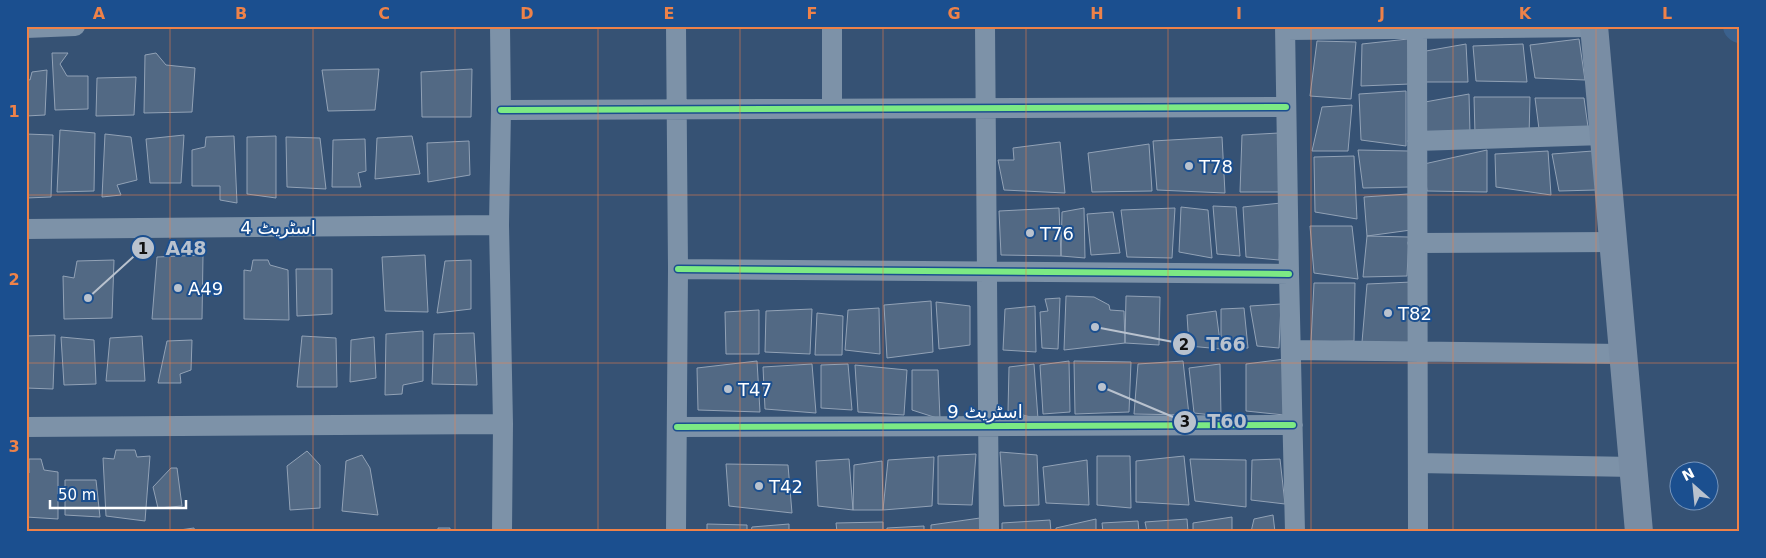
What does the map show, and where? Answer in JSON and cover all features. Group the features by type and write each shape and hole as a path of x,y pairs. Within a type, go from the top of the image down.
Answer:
{"street":[{"path":"26,28 75,26"},
{"path":"500,26 499,225 503,424 502,532"},
{"path":"676,26 678,270 676,532"},
{"path":"832,26 832,108"},
{"path":"985,26 989,532"},
{"path":"1417,27 1418,532"},
{"path":"1295,532 1285,28 1417,27 1594,27 1639,532"},
{"path":"501,110 1286,107"},
{"path":"1417,141 1604,135"},
{"name":"اسٹریٹ 4","path":"26,229 499,225"},
{"path":"1417,244 1613,242"},
{"path":"678,270 1289,274"},
{"path":"1292,350 1623,354"},
{"path":"26,427 503,424"},
{"name":"اسٹریٹ 9","path":"677,427 1293,425"},
{"path":"1418,463 1633,467"}],"building":[{"path":"1408,39 1410,84 1361,86 1362,44"},
{"path":"1579,39 1585,80 1535,78 1530,45"},
{"path":"1317,41 1356,42 1351,99 1310,96"},
{"path":"1466,44 1468,82 1425,82 1426,51"},
{"path":"1523,44 1527,82 1476,81 1473,46"},
{"path":"52,53 68,53 60,64 67,76 88,76 88,109 55,110"},
{"path":"156,53 166,65 195,68 192,112 144,113 145,55"},
{"path":"379,69 375,110 328,111 322,70"},
{"path":"472,69 471,117 422,117 421,72"},
{"path":"47,70 45,115 26,116 26,79 30,80 32,72"},
{"path":"136,77 134,115 96,116 97,78"},
{"path":"1406,91 1406,146 1361,140 1359,94"},
{"path":"1469,94 1470,133 1425,133 1425,102"},
{"path":"1474,97 1530,97 1529,137 1475,134"},
{"path":"1535,98 1584,98 1588,127 1539,129"},
{"path":"1352,105 1348,151 1312,151 1322,107"},
{"path":"60,130 95,133 94,191 57,192"},
{"path":"1279,133 1281,192 1240,192 1242,135"},
{"path":"26,134 53,135 51,197 26,198"},
{"path":"105,134 131,137 137,180 117,185 121,195 102,197"},
{"path":"184,135 181,183 150,183 146,139"},
{"path":"234,136 237,203 220,200 220,186 192,186 192,150 205,147 206,137"},
{"path":"276,136 276,198 247,194 247,137"},
{"path":"412,136 420,174 375,179 377,138"},
{"path":"286,137 320,138 326,189 287,187"},
{"name":"T78","path":"1222,137 1225,193 1157,190 1153,141"},
{"path":"365,139 366,171 358,173 361,187 332,187 333,140"},
{"path":"469,141 470,175 428,182 427,143"},
{"path":"1060,142 1065,193 1004,190 998,160 1014,160 1013,148"},
{"path":"1149,144 1152,191 1092,192 1088,153"},
{"path":"1358,150 1409,151 1409,187 1363,188"},
{"path":"1487,150 1487,192 1427,191 1424,164"},
{"path":"1548,151 1551,195 1496,187 1495,154"},
{"path":"1593,151 1596,190 1559,191 1552,154"},
{"path":"1354,156 1357,219 1315,212 1314,157"},
{"path":"1408,194 1411,230 1367,236 1364,197"},
{"path":"1281,203 1279,260 1246,257 1243,207"},
{"path":"1213,206 1236,207 1240,256 1217,254"},
{"path":"1181,207 1208,210 1212,258 1179,252"},
{"name":"T76","path":"1059,208 1061,256 1001,255 999,211"},
{"name":"T76","path":"1084,208 1085,258 1061,256 1062,212"},
{"path":"1175,208 1172,258 1127,257 1121,210"},
{"path":"1113,212 1120,253 1091,255 1087,214"},
{"path":"1310,226 1352,226 1358,279 1314,273"},
{"path":"1367,236 1409,237 1407,276 1363,277"},
{"name":"A49","path":"203,255 202,319 152,319 157,257"},
{"path":"425,255 428,312 385,311 382,257"},
{"path":"114,260 112,318 64,319 63,276 74,278 77,261"},
{"path":"253,260 268,260 270,265 288,270 289,320 244,319 244,270 251,271"},
{"path":"471,260 471,309 437,313 445,261"},
{"path":"296,269 332,269 332,314 297,316"},
{"name":"T82","path":"1412,282 1411,345 1362,342 1367,284"},
{"path":"1314,283 1355,283 1354,341 1311,342"},
{"path":"1066,296 1094,297 1109,305 1110,310 1124,311 1125,343 1064,350"},
{"path":"1126,296 1160,297 1159,345 1125,343"},
{"path":"1060,298 1058,349 1042,348 1040,312 1048,311 1045,299"},
{"path":"931,301 933,352 887,358 884,305"},
{"path":"936,302 970,306 970,345 939,349"},
{"path":"1281,304 1279,348 1257,346 1250,306"},
{"path":"1035,306 1036,352 1003,350 1005,309"},
{"path":"879,308 880,354 845,350 848,310"},
{"path":"1244,308 1248,348 1221,349 1221,309"},
{"path":"812,309 810,354 765,352 766,311"},
{"path":"759,310 759,354 726,354 725,312"},
{"path":"1216,311 1221,349 1189,346 1187,315"},
{"path":"817,313 843,316 842,355 815,355"},
{"path":"423,331 423,381 403,385 402,394 385,395 386,334"},
{"path":"474,333 477,385 432,384 434,334"},
{"path":"55,335 53,389 26,388 26,336"},
{"path":"142,336 145,381 106,381 110,338"},
{"path":"302,336 336,338 337,387 297,387"},
{"path":"61,337 94,340 96,384 64,385"},
{"path":"374,337 376,378 350,382 351,340"},
{"path":"192,340 191,370 180,374 181,383 158,383 167,341"},
{"path":"1285,359 1284,415 1246,411 1246,364"},
{"name":"T47","path":"757,361 760,412 698,410 697,368"},
{"path":"1069,361 1070,412 1043,414 1040,365"},
{"path":"1074,361 1131,362 1129,412 1075,414"},
{"path":"1183,361 1189,415 1134,414 1138,364"},
{"path":"812,364 816,413 765,409 763,367"},
{"path":"848,364 852,410 821,408 821,365"},
{"path":"1034,364 1038,419 1008,411 1009,367"},
{"path":"1220,364 1221,416 1194,413 1189,368"},
{"path":"855,365 907,370 904,415 858,412"},
{"path":"912,370 938,370 940,419 912,410"},
{"path":"116,450 135,450 137,457 150,456 145,521 106,516 103,458 114,459"},
{"path":"307,451 320,465 320,508 290,510 287,466"},
{"path":"1000,452 1037,455 1039,505 1004,506"},
{"path":"976,454 972,505 938,504 938,456"},
{"path":"362,455 370,468 378,515 342,511 346,461"},
{"path":"1097,456 1130,456 1131,508 1097,505"},
{"path":"1184,456 1189,505 1136,502 1136,461"},
{"path":"934,457 932,506 883,510 888,460"},
{"path":"29,459 41,459 44,470 58,472 58,519 26,517 26,473 29,473"},
{"path":"849,459 853,510 818,506 816,461"},
{"path":"1190,459 1246,460 1246,507 1195,501"},
{"path":"1280,459 1285,504 1251,500 1252,460"},
{"path":"1087,460 1089,505 1046,503 1043,467"},
{"path":"882,461 883,510 853,510 854,465"},
{"name":"T42","path":"726,464 788,465 792,513 729,506"},
{"path":"171,468 177,468 182,506 158,508 153,487"},
{"path":"65,480 96,480 100,517 65,515"},
{"path":"1273,515 1275,532 1251,532 1254,519"},
{"path":"1232,517 1232,532 1193,532 1193,523"},
{"path":"980,518 980,532 931,532 931,525"},
{"path":"1096,519 1096,532 1056,532 1056,528"},
{"path":"1187,519 1188,532 1147,532 1145,522"},
{"path":"1050,520 1051,532 1002,532 1002,523"},
{"path":"1138,521 1139,532 1103,532 1102,523"},
{"path":"883,522 883,532 837,532 836,523"},
{"path":"707,524 747,525 747,532 707,532"},
{"path":"789,524 789,532 751,532 752,527"},
{"path":"924,526 924,532 887,532 887,528"},
{"path":"194,528 195,532 165,532"},
{"path":"438,528 450,528 450,532 438,532"}],"cycle path":[{"path":"501,110 1286,107"},
{"path":"678,269 1289,274"},
{"path":"677,427 1293,425"}],"place":[{"name":"T78","path":"1189,166"},
{"name":"T76","path":"1030,233"},
{"name":"A49","path":"178,288"},
{"name":"A48","path":"88,298"},
{"name":"T82","path":"1388,313"},
{"name":"T66","path":"1095,327"},
{"name":"T60","path":"1102,387"},
{"name":"T47","path":"728,389"},
{"name":"T42","path":"759,486"}]}
